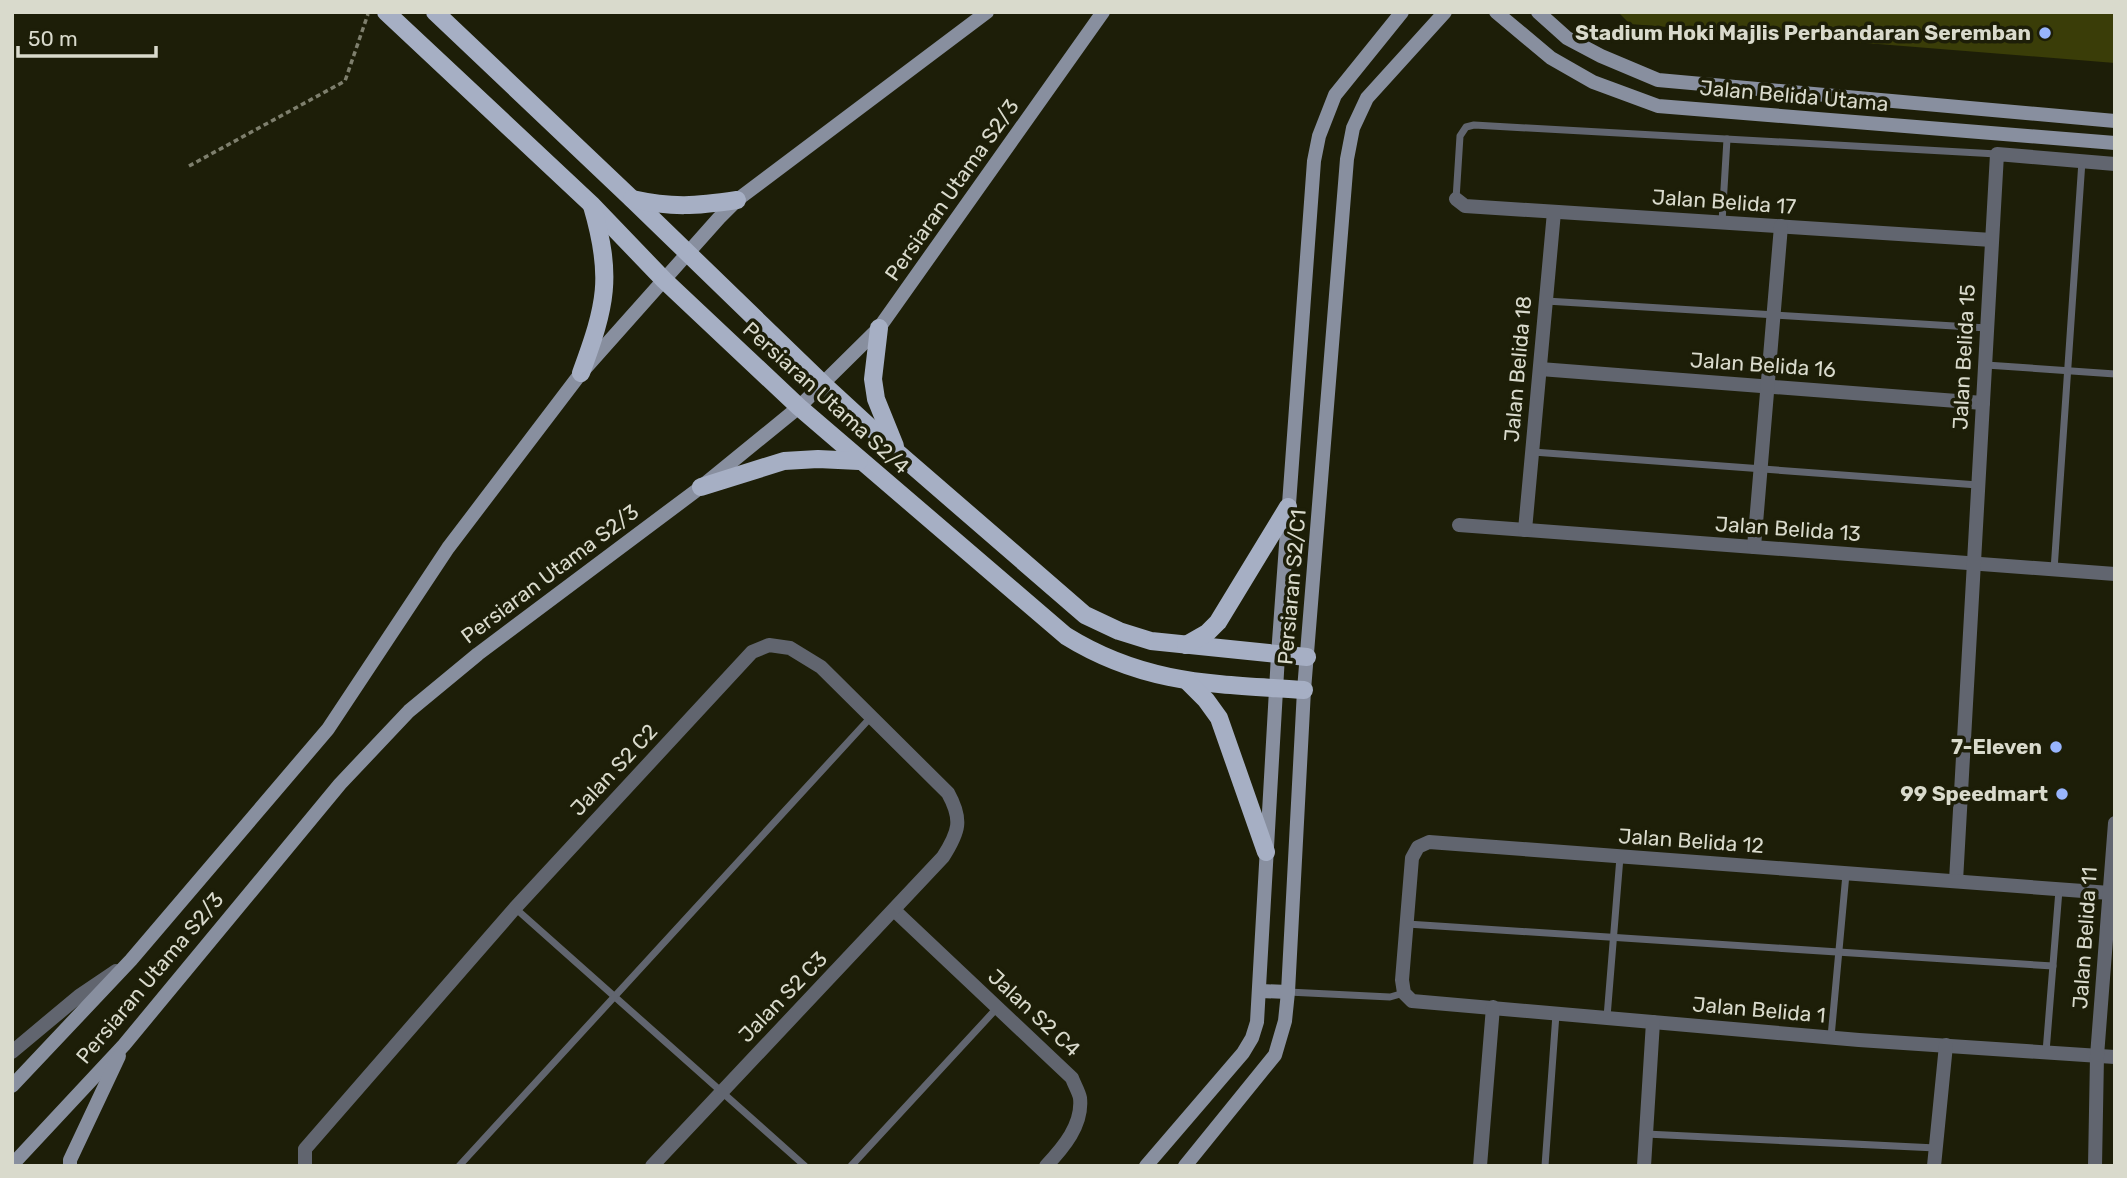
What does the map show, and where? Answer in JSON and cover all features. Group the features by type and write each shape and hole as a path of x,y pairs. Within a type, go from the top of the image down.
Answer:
{"main road":[{"name":"Persiaran Utama S2/4","path":"386,12 591,204 664,280 799,407 1066,636 1093,652 1139,671 1186,681 1304,690"},
{"name":"Persiaran Utama S2/4","path":"435,12 823,384 898,453 1085,615 1129,635 1151,641 1307,657"},
{"name":"Persiaran Utama S2/3","path":"12,1086 131,960 328,729 448,548 581,373 664,280 737,200 987,12"},
{"name":"Persiaran Utama S2/3","path":"12,1165 124,1045 340,784 409,711 478,654 701,487 799,407 879,328 1103,12"},
{"name":"Persiaran S2/C1","path":"1146,1166 1243,1053 1257,1023 1288,507 1309,210 1319,136 1335,95 1402,12"},
{"name":"Persiaran S2/C1","path":"1185,1166 1275,1055 1285,1021 1304,690 1347,159 1353,128 1375,88 1446,12"},
{"name":"Jalan Belida Utama","path":"1496,12 1551,58 1593,82 1658,106 2115,143"},
{"name":"Jalan Belida Utama","path":"1538,12 1567,38 1658,80 2115,121"},
{"path":"632,199 658,205 687,207 737,200"},
{"path":"581,373 598,328 605,285 603,244 591,204"},
{"path":"879,328 873,379 876,399 898,453"},
{"path":"701,487 784,461 859,461"},
{"path":"1186,645 1207,633 1218,622 1288,507"},
{"path":"1186,681 1206,700 1219,718 1266,852"},
{"path":"1260,991 1288,992"},
{"path":"70,1166 70,1160 124,1045"}],"street":[{"path":"1997,154 2115,164"},
{"name":"Jalan Belida 15","path":"1956,881 1997,154"},
{"name":"Jalan Belida 17","path":"1456,200 1465,206 1992,240"},
{"name":"Jalan Belida 18","path":"1525,530 1554,212"},
{"path":"1754,547 1781,226"},
{"name":"Jalan Belida 16","path":"1540,369 1983,403"},
{"name":"Jalan Belida 13","path":"1459,525 2115,574"},
{"name":"Jalan S2 C2","path":"305,1166 305,1149 515,908 751,652 769,645 790,648 821,667 948,793 957,808 957,827 943,857"},
{"name":"Jalan Belida 11","path":"2095,1166 2097,1056 2115,822"},
{"name":"Jalan Belida 12","path":"1404,993 1402,980 1412,858 1418,847 1429,842 2110,894"},
{"name":"Jalan S2 C3","path":"652,1166 943,857"},
{"name":"Jalan S2 C4","path":"894,910 1072,1078 1080,1097 1078,1120 1062,1149 1046,1166"},
{"path":"12,1052 79,996 131,960"},
{"name":"Jalan Belida 1","path":"1404,993 1412,1001 1831,1037 2115,1057"},
{"path":"1480,1166 1493,1007"},
{"path":"1644,1166 1653,1022"},
{"path":"1934,1166 1946,1045"}],"lane":[{"path":"1456,200 1460,136 1466,127 1474,125 1997,154"},
{"path":"1721,223 1727,139"},
{"path":"2054,570 2082,160"},
{"path":"1546,300 1987,328"},
{"path":"1985,365 2115,374"},
{"path":"1532,452 1978,485"},
{"path":"459,1166 871,717"},
{"path":"1608,1017 1620,857"},
{"path":"1831,1037 1846,873"},
{"path":"2046,1053 2059,889"},
{"path":"515,908 804,1166"},
{"path":"1406,924 2053,966"},
{"path":"1288,992 1390,997 1404,993"},
{"path":"851,1166 998,1007"},
{"path":"1545,1166 1556,1013"},
{"path":"1646,1134 1936,1148"}],"path":[{"path":"189,166 345,81 368,12"}],"shaded area":[{"path":"1618,12 2115,12 2115,63 1630,24"}],"place":[{"name":"Stadium Hoki Majlis Perbandaran Seremban","path":"2045,33"},
{"name":"7-Eleven","path":"2056,747"},
{"name":"99 Speedmart","path":"2062,794"}]}
